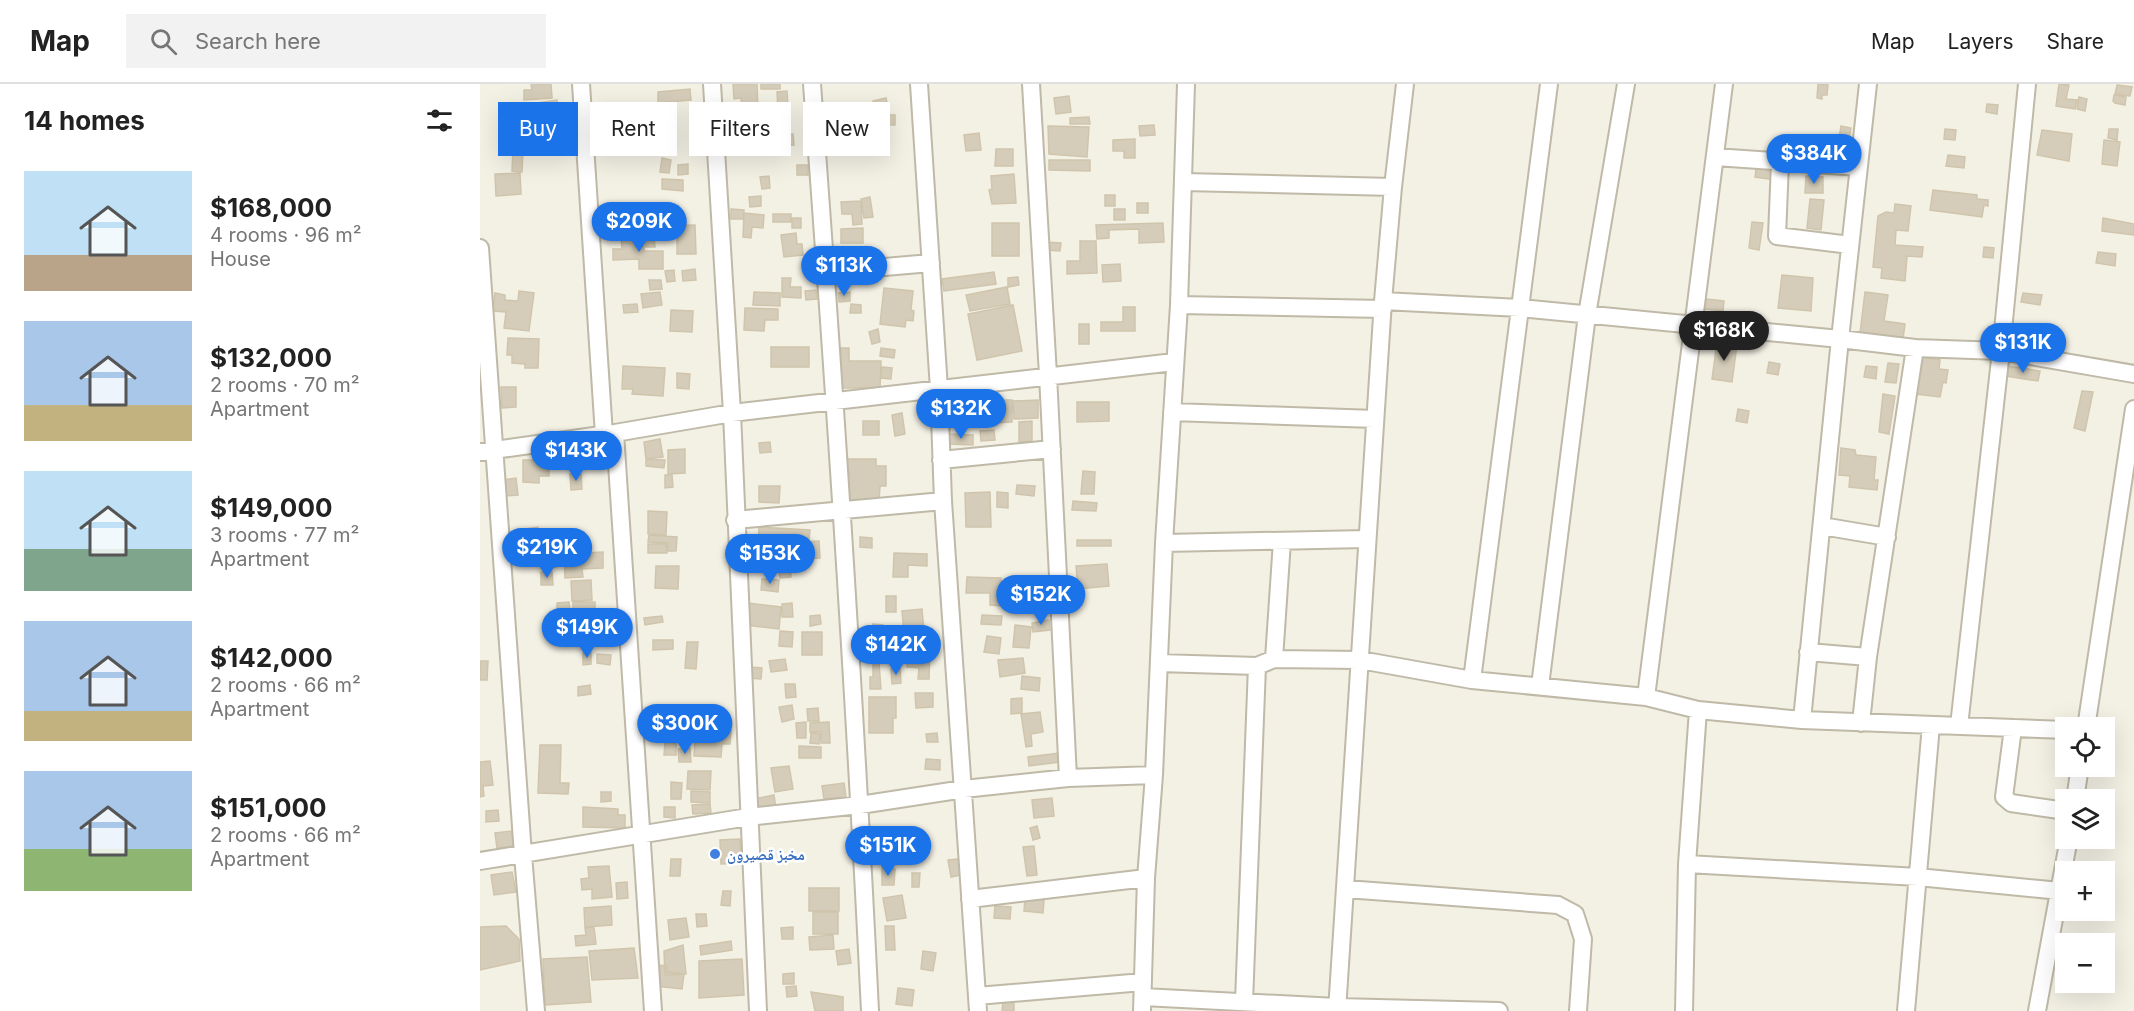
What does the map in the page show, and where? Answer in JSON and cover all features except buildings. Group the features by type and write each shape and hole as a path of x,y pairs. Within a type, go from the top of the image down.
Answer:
{"street":[{"path":"581,84 642,833 653,1011"},
{"path":"712,84 732,413 758,1011"},
{"path":"812,84 842,509 870,1011"},
{"path":"920,84 939,389 943,501 977,1004 1142,997 1219,1006 1244,1002 1337,1009 1499,1011"},
{"path":"1031,84 1068,778"},
{"path":"1142,997 1146,878 1154,775 1164,543 1179,305 1186,84"},
{"path":"1337,1009 1383,305 1405,84"},
{"path":"1472,680 1550,84"},
{"path":"1540,686 1587,315 1626,84"},
{"path":"1646,697 1724,84"},
{"path":"1802,720 1868,84"},
{"path":"1959,726 2001,351 2027,84"},
{"path":"1715,157 1859,167"},
{"path":"1780,163 1777,236 1850,245"},
{"path":"1183,182 1393,187"},
{"path":"480,248 487,451 536,1011"},
{"path":"826,272 931,263"},
{"path":"1179,305 1520,308 1915,348 2001,351 2134,374"},
{"path":"1861,723 1868,657 1915,348"},
{"path":"487,451 610,434 732,413 1174,362"},
{"path":"2088,717 2134,410"},
{"path":"1172,412 1375,419"},
{"path":"941,460 1052,449"},
{"path":"735,520 943,501"},
{"path":"1822,526 1887,537"},
{"path":"1164,543 1366,539"},
{"path":"1274,659 1282,541"},
{"path":"1808,652 1868,657"},
{"path":"1159,663 1257,666 1274,659 1360,660 1472,680 1646,697 1698,710 1802,720 2055,730"},
{"path":"1244,1002 1257,666"},
{"path":"1684,1011 1687,864 1698,710"},
{"path":"1906,1011 1931,725"},
{"path":"2013,728 2004,797 2011,803 2055,809"},
{"path":"480,861 748,817 860,805 964,789 1068,778 1154,775"},
{"path":"1687,864 1918,877 2055,891"},
{"path":"970,900 1146,878"},
{"path":"1346,889 1558,905 1575,914 1583,939 1578,1011"},
{"path":"2037,1011 2055,917"}],"place":[{"name":"مخبز قصيرون","path":"715,854"}]}
